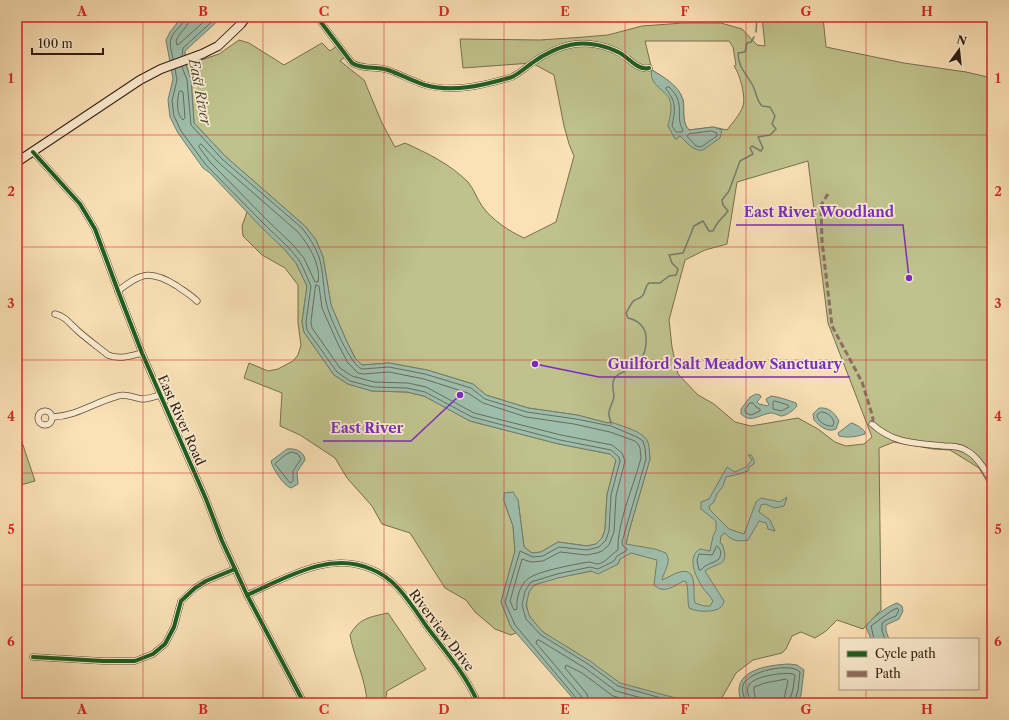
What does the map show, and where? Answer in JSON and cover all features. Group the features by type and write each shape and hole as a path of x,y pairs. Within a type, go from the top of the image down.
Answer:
{"street":[{"path":"17,162 128,88 166,68 218,46 241,24 246,17"},
{"path":"317,17 352,63 357,67 389,70 410,80 430,86 462,88 512,77 520,74 536,60 554,51 574,44 603,46 621,53 642,68 649,68"},
{"name":"East River Road","path":"33,152 80,204 95,229 142,353 235,569 247,595 304,703"},
{"path":"118,291 132,280 142,276 156,275 165,278 197,301"},
{"path":"55,314 66,320 108,355 114,358 121,358 142,353"},
{"path":"53,417 60,417 85,410 118,396 125,395 143,399 161,395"},
{"path":"872,424 881,431 903,442 956,447 968,451 976,459 992,482"},
{"name":"Riverview Drive","path":"247,595 313,566 332,562 350,562 380,572 398,587 466,677 478,703"},
{"path":"33,657 103,661 135,661 153,654 165,644 174,626 181,601 206,580 235,569"}],"green space":[{"path":"762,17 823,17 826,47 904,63 966,72 992,78 992,490 979,468 950,450 933,449 894,442 879,448 881,610 863,629 837,620 826,631 815,638 801,632 792,636 786,649 782,653 753,660 736,673 719,703 585,703 577,653 551,638 535,625 527,608 527,596 535,585 541,582 618,564 626,544 650,459 649,448 611,422 608,423 577,415 528,408 486,395 473,384 427,370 389,363 362,365 355,358 331,305 323,257 316,240 305,226 225,156 194,123 191,79 186,65 219,54 239,40 249,43 284,65 322,43 330,51 338,45 346,56 340,61 364,80 382,123 395,147 405,143 446,164 468,182 482,206 491,216 524,238 556,222 574,156 564,126 554,75 532,63 463,68 460,39 540,40 608,35 642,26 683,23 721,23 742,29 757,45 765,46","holes":["645,41 729,41 733,47 736,65 734,66 742,86 744,102 740,113 727,130 713,127 689,130 685,123 684,104 681,95 670,82 652,70","808,161 828,323 872,437 864,444 846,446 835,442 818,429 798,418 751,426 735,422 714,404 698,395 678,374 672,347 669,320 685,260 705,250 727,244 737,182"]},
{"path":"247,212 296,263 307,286 302,322 304,332 334,375 348,384 372,391 407,392 424,396 470,421 559,444 610,454 616,460 607,495 605,530 602,538 596,544 587,546 558,542 541,552 532,553 524,547 518,500 504,501 513,526 515,551 501,602 511,627 516,633 511,635 495,629 475,612 466,600 445,588 410,533 382,524 372,506 347,478 335,458 300,435 280,426 282,393 244,378 249,363 268,371 278,369 293,361 298,355 301,345 298,323 298,285 285,268 262,255 243,236 242,226"},
{"path":"21,439 35,481 17,486 17,440"},
{"path":"388,613 426,669 387,691 385,703 367,703 362,677 350,635 357,625 366,619"}],"water":[{"path":"222,17 185,51 186,65 191,79 194,123 225,156 305,226 316,240 323,257 331,305 355,358 362,365 389,363 427,370 473,384 486,395 528,408 577,415 608,423 611,422 641,434 648,442 650,459 626,544 655,549 666,553 668,563 662,580 680,572 686,571 690,573 694,582 695,603 704,606 710,606 713,601 698,579 693,562 696,553 700,549 710,551 713,536 716,530 716,521 701,509 701,502 709,499 727,467 735,472 746,467 752,460 748,455 751,455 754,460 754,464 749,467 748,471 726,477 714,502 709,506 710,510 729,529 744,534 756,502 761,498 780,502 787,497 784,506 775,508 765,504 761,505 759,512 770,520 775,531 768,529 766,523 759,521 748,540 735,540 730,538 725,533 721,536 720,543 722,544 724,551 724,560 705,571 724,601 722,606 718,609 705,611 689,608 686,582 683,581 668,589 657,588 654,585 657,560 631,553 620,559 618,564 598,574 591,571 558,578 534,585 529,592 526,606 530,617 543,632 590,661 620,683 694,703 577,703 511,627 501,602 515,551 513,526 504,501 504,493 513,492 518,500 524,547 532,553 541,552 558,542 587,546 596,544 602,538 605,530 607,495 616,460 610,454 559,444 470,421 424,396 407,392 372,391 348,384 334,375 304,332 302,322 307,286 296,263 210,173 203,168 178,133 170,117 168,100 173,79 166,40 170,32 181,18"},
{"path":"652,70 670,82 678,90 683,100 684,119 689,130 713,127 722,130 720,138 703,150 696,150 680,136 675,139 668,126 671,112 669,98 652,79"},
{"path":"756,394 760,395 761,397 757,402 759,404 768,406 769,404 766,399 771,396 796,403 797,406 783,416 771,413 756,418 745,417 741,414 741,409 750,397"},
{"path":"819,408 826,408 836,415 839,421 836,429 830,430 821,427 814,420 813,414"},
{"path":"851,423 861,428 865,434 852,437 839,436 838,433"},
{"path":"287,449 293,449 301,452 305,460 297,472 298,484 291,488 285,484 279,476 271,461"},
{"path":"897,603 902,606 903,611 899,619 886,625 889,638 871,638 866,627 879,613"},
{"path":"789,664 797,665 804,670 801,695 797,703 742,703 739,692 740,684 745,677 760,668"}],"waterway":[{"path":"756,32 757,17"},
{"path":"611,424 609,413 614,397 613,381 618,375 640,360 646,348 646,336 644,329 637,322 628,318 626,313 631,304 636,299 643,296 646,286 649,283 660,283 669,276 676,275 678,269 672,263 669,255 683,253 694,226 703,221 709,231 713,231 718,222 728,211 723,205 722,200 729,191 740,161 753,154 750,148 752,146 761,151 763,148 758,137 770,135 776,129 772,124 775,116 770,107 762,106 760,104 753,86 741,67 738,58 738,53 745,52 747,43 751,42 754,37"}],"marked path":[{"path":"828,194 821,205 822,241 832,326 862,382 873,419 872,424"}],"cycle path":[{"path":"317,17 352,63 365,67 388,70 425,85 436,87 469,87 512,77 547,54 575,44 592,44 610,48 620,53 637,66 641,68 649,68"},
{"path":"33,152 80,204 95,229 142,353 206,499 222,541 247,595 304,703"},
{"path":"247,595 292,575 323,565 339,563 355,564 371,569 392,582 406,597 462,673 478,703"},
{"path":"33,657 103,661 135,661 153,654 165,644 174,627 181,601 195,588 206,581 235,569"}],"place":[{"name":"East River Woodland","path":"909,278"},
{"name":"Guilford Salt Meadow Sanctuary","path":"535,364"},
{"name":"East River","path":"460,395"}]}
